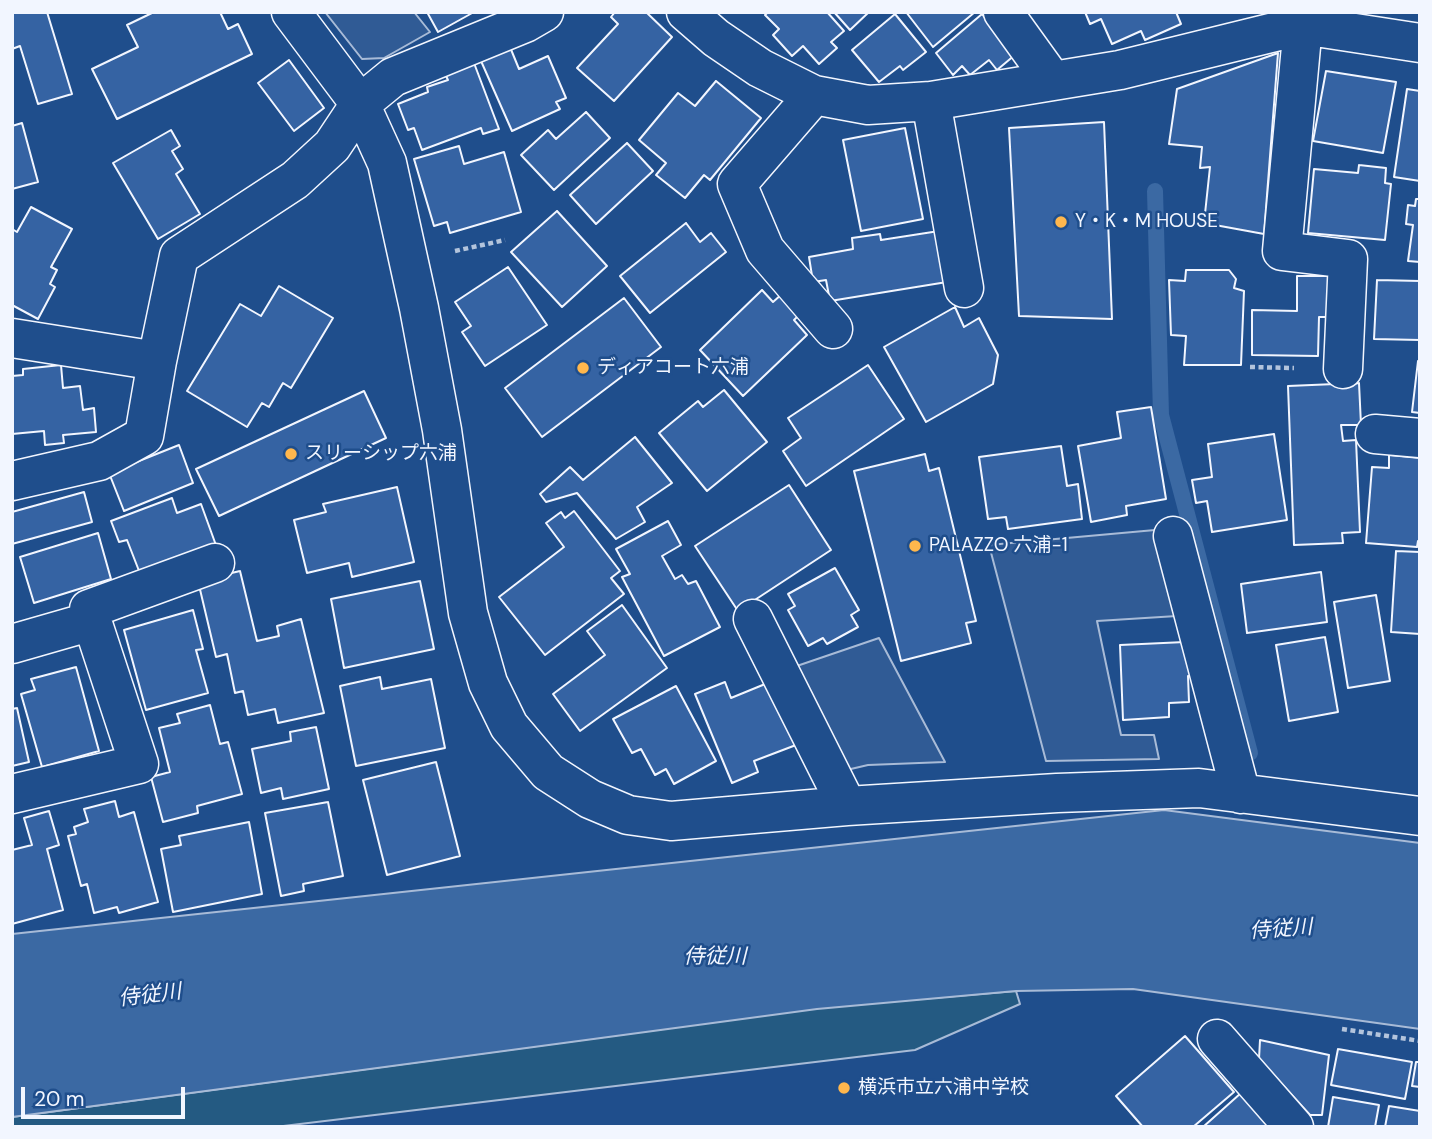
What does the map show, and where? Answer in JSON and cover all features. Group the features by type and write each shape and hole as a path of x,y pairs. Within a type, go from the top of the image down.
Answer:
{"street":[{"path":"291,12 360,104 387,163 419,307 442,430 468,612 488,683 509,726 548,772 590,799 628,815 671,821 847,806 1070,792 1199,788 1420,817"},
{"path":"686,12 716,38 760,68 814,95 868,105 931,102 1121,70 1303,25 1420,43"},
{"path":"1003,12 1052,80"},
{"path":"12,481 99,461 144,436 179,256 295,180 332,146 360,104 394,77 529,16"},
{"path":"1303,25 1282,250 1348,260 1343,369"},
{"path":"814,95 737,184 765,250 833,330"},
{"path":"931,102 964,288"},
{"path":"12,338 157,362"},
{"path":"1375,434 1420,438"},
{"path":"1173,536 1241,794"},
{"path":"12,794 139,764 89,609 215,563"},
{"path":"753,619 847,806"},
{"path":"12,644 92,621"},
{"path":"1217,1039 1294,1127"}],"path":[{"path":"1342,1029 1420,1041"}],"shaded area":[{"path":"325,12 414,12 430,32 384,58 362,59"},
{"path":"1155,530 1177,616 1097,621 1121,735 1154,735 1159,759 1046,761 989,545"},
{"path":"879,638 945,762 868,765 838,772 788,669"},
{"path":"1016,991 1020,1004 915,1050 275,1127 12,1127 12,1117 825,1007"}],"water":[{"name":"侍従川","path":"1164,810 1420,843 1420,1029 1133,989 1016,991 817,1009 12,1117 12,934"}],"building":[{"path":"12,12 47,12 72,94 38,104 20,46 12,49"},
{"path":"154,12 220,12 228,29 238,24 252,54 117,119 92,69 138,47 127,25"},
{"path":"427,12 474,12 438,32"},
{"path":"615,12 646,12 672,37 614,101 577,68 618,24 611,17"},
{"path":"768,12 827,12 844,31 831,42 837,48 819,64 803,46 792,56 773,35 779,29 765,15"},
{"path":"834,12 869,12 850,30"},
{"path":"906,12 975,12 933,47"},
{"path":"1085,12 1176,12 1181,24 1145,40 1141,31 1112,44 1101,19 1090,24"},
{"path":"895,14 926,52 903,70 900,66 879,82 852,50"},
{"path":"982,14 1016,54 997,70 989,60 970,75 962,66 953,75 936,53"},
{"path":"510,47 519,69 548,56 566,98 556,102 560,109 512,131 481,61"},
{"path":"1278,53 1264,234 1204,223 1210,167 1200,168 1202,147 1169,144 1177,89"},
{"path":"289,60 324,108 294,131 258,83"},
{"path":"474,63 499,129 483,134 481,128 422,150 414,128 408,130 398,104 428,92 427,87 448,80 445,74"},
{"path":"1326,71 1396,82 1383,153 1313,141"},
{"path":"716,81 761,118 710,180 704,175 685,198 656,175 666,163 639,140 678,93 695,106"},
{"path":"1407,89 1420,91 1420,181 1394,177"},
{"path":"586,112 610,138 554,190 521,155 548,130 556,139"},
{"name":"Y・K・M HOUSE","path":"1104,122 1112,319 1019,316 1009,128"},
{"path":"22,123 38,182 12,189 12,126"},
{"path":"905,128 923,219 861,231 843,140"},
{"path":"171,130 180,146 172,151 183,169 176,174 200,214 158,239 113,163"},
{"path":"627,143 653,171 596,224 570,195"},
{"path":"459,146 464,164 504,152 521,212 450,233 447,222 434,226 414,159"},
{"path":"1359,165 1386,168 1385,183 1391,184 1385,240 1308,233 1314,169 1358,173"},
{"path":"1416,199 1420,199 1420,262 1408,261 1413,225 1406,224 1408,205 1415,206"},
{"path":"31,207 72,229 51,267 57,270 50,284 55,287 38,319 12,305 12,229 17,232"},
{"path":"557,211 607,266 562,307 511,252"},
{"path":"686,223 700,242 711,233 726,252 650,313 620,276"},
{"path":"939,231 947,282 830,301 826,280 813,282 809,257 853,249 852,238 880,234 881,240"},
{"path":"508,267 547,325 485,366 462,332 471,326 455,302"},
{"path":"1186,270 1229,270 1236,279 1234,288 1244,291 1241,365 1184,365 1186,336 1171,335 1169,280 1185,281"},
{"path":"1297,276 1331,276 1331,317 1319,317 1318,356 1252,355 1252,310 1297,311"},
{"path":"1377,280 1420,281 1420,340 1374,339"},
{"path":"279,286 333,318 291,388 283,383 269,407 262,403 247,427 187,391 240,304 261,316"},
{"path":"762,290 773,302 782,294 801,313 794,320 807,335 743,396 700,350"},
{"name":"ディアコート六浦","path":"624,298 661,347 542,437 505,388"},
{"path":"955,307 964,327 979,318 998,355 993,384 926,422 884,347"},
{"path":"1420,361 1420,413 1412,412"},
{"path":"61,365 63,388 80,386 83,410 94,408 96,432 63,435 64,443 45,445 44,431 12,434 12,376 23,375 23,369"},
{"path":"868,365 904,419 806,486 783,451 801,438 788,418"},
{"path":"1359,383 1361,425 1341,425 1343,441 1356,440 1360,532 1342,533 1343,543 1294,545 1288,386"},
{"path":"724,390 767,442 707,491 659,433 698,401 703,407"},
{"name":"スリーシップ六浦","path":"364,391 386,438 219,516 196,469"},
{"path":"1151,407 1166,499 1126,506 1127,515 1091,522 1078,446 1121,438 1117,412"},
{"path":"1274,434 1287,520 1212,532 1207,501 1196,503 1192,480 1212,477 1208,444"},
{"path":"635,437 672,483 637,507 645,522 616,539 577,493 546,502 540,494 570,467 583,480"},
{"path":"179,445 193,483 124,511 109,473"},
{"path":"1061,446 1067,486 1078,484 1082,519 1008,529 1006,517 988,519 979,457"},
{"name":"PALAZZO 六浦-1","path":"925,454 929,471 939,468 976,621 966,623 971,643 901,661 854,471"},
{"path":"1389,455 1420,458 1420,541 1417,547 1366,543 1372,467 1389,468"},
{"path":"789,485 831,550 738,611 695,546"},
{"path":"397,487 414,562 352,577 349,563 307,573 294,520 326,512 323,504"},
{"path":"84,492 92,522 12,544 12,512"},
{"path":"172,498 177,513 201,504 217,548 141,576 127,540 119,542 111,521"},
{"path":"574,511 620,571 611,578 624,594 545,655 499,597 564,547 546,523 561,512 565,518"},
{"path":"668,521 681,545 662,556 675,579 682,575 688,584 696,581 720,627 664,656 622,577 630,574 616,549"},
{"path":"98,533 111,579 34,603 20,557"},
{"path":"1396,551 1420,552 1420,634 1391,632"},
{"path":"835,568 859,610 851,615 858,627 827,644 823,638 808,646 788,610 795,606 788,594"},
{"path":"240,571 257,641 279,636 277,626 301,619 324,713 278,723 275,709 248,715 243,691 235,693 227,654 216,657 198,581"},
{"path":"1321,572 1327,622 1247,633 1241,584"},
{"path":"420,581 434,649 344,668 331,599"},
{"path":"1376,595 1390,681 1348,688 1334,602"},
{"path":"622,605 667,668 580,731 553,694 605,655 587,631"},
{"path":"193,610 203,649 196,650 208,693 146,710 124,630"},
{"path":"1325,637 1338,712 1289,721 1276,645"},
{"path":"1185,642 1195,676 1188,676 1189,702 1169,703 1169,717 1123,720 1120,645"},
{"path":"76,667 99,751 42,767 21,694 35,690 31,679"},
{"path":"380,677 382,689 431,679 445,748 356,766 340,686"},
{"path":"725,682 731,698 770,682 796,745 754,761 758,772 732,783 695,694"},
{"path":"676,686 716,761 674,784 666,769 655,775 641,749 632,753 613,719"},
{"path":"210,705 220,744 228,742 242,794 197,806 198,813 163,822 151,777 170,772 159,728 180,723 177,714"},
{"path":"17,708 29,762 12,766 12,709"},
{"path":"316,727 329,789 283,799 281,788 261,793 252,749 291,741 290,732"},
{"path":"436,762 460,856 387,875 363,780"},
{"path":"115,801 119,817 134,812 158,902 119,913 117,907 94,913 87,884 81,886 68,836 76,834 74,827 88,822 84,809"},
{"path":"328,802 343,876 303,884 304,891 281,896 265,813"},
{"path":"49,811 59,845 47,849 63,910 12,924 12,850 32,845 24,818"},
{"path":"249,822 262,894 173,912 161,849 181,845 179,836"},
{"path":"1185,1036 1234,1092 1193,1127 1143,1127 1116,1096"},
{"path":"1260,1040 1329,1055 1322,1115 1310,1115 1259,1059"},
{"path":"1338,1049 1412,1062 1405,1099 1331,1085"},
{"path":"1416,1062 1420,1062 1420,1087 1412,1086"},
{"path":"1241,1093 1272,1127 1203,1127"},
{"path":"1333,1097 1379,1105 1375,1127 1328,1127"},
{"path":"1389,1106 1420,1111 1420,1127 1385,1127"}],"waterway":[{"path":"1155,191 1161,415 1250,753"}],"place":[{"name":"Y・K・M HOUSE","path":"1061,222"},
{"name":"ディアコート六浦","path":"583,368"},
{"name":"スリーシップ六浦","path":"291,454"},
{"name":"PALAZZO 六浦-1","path":"915,546"},
{"name":"横浜市立六浦中学校","path":"844,1088"}]}
